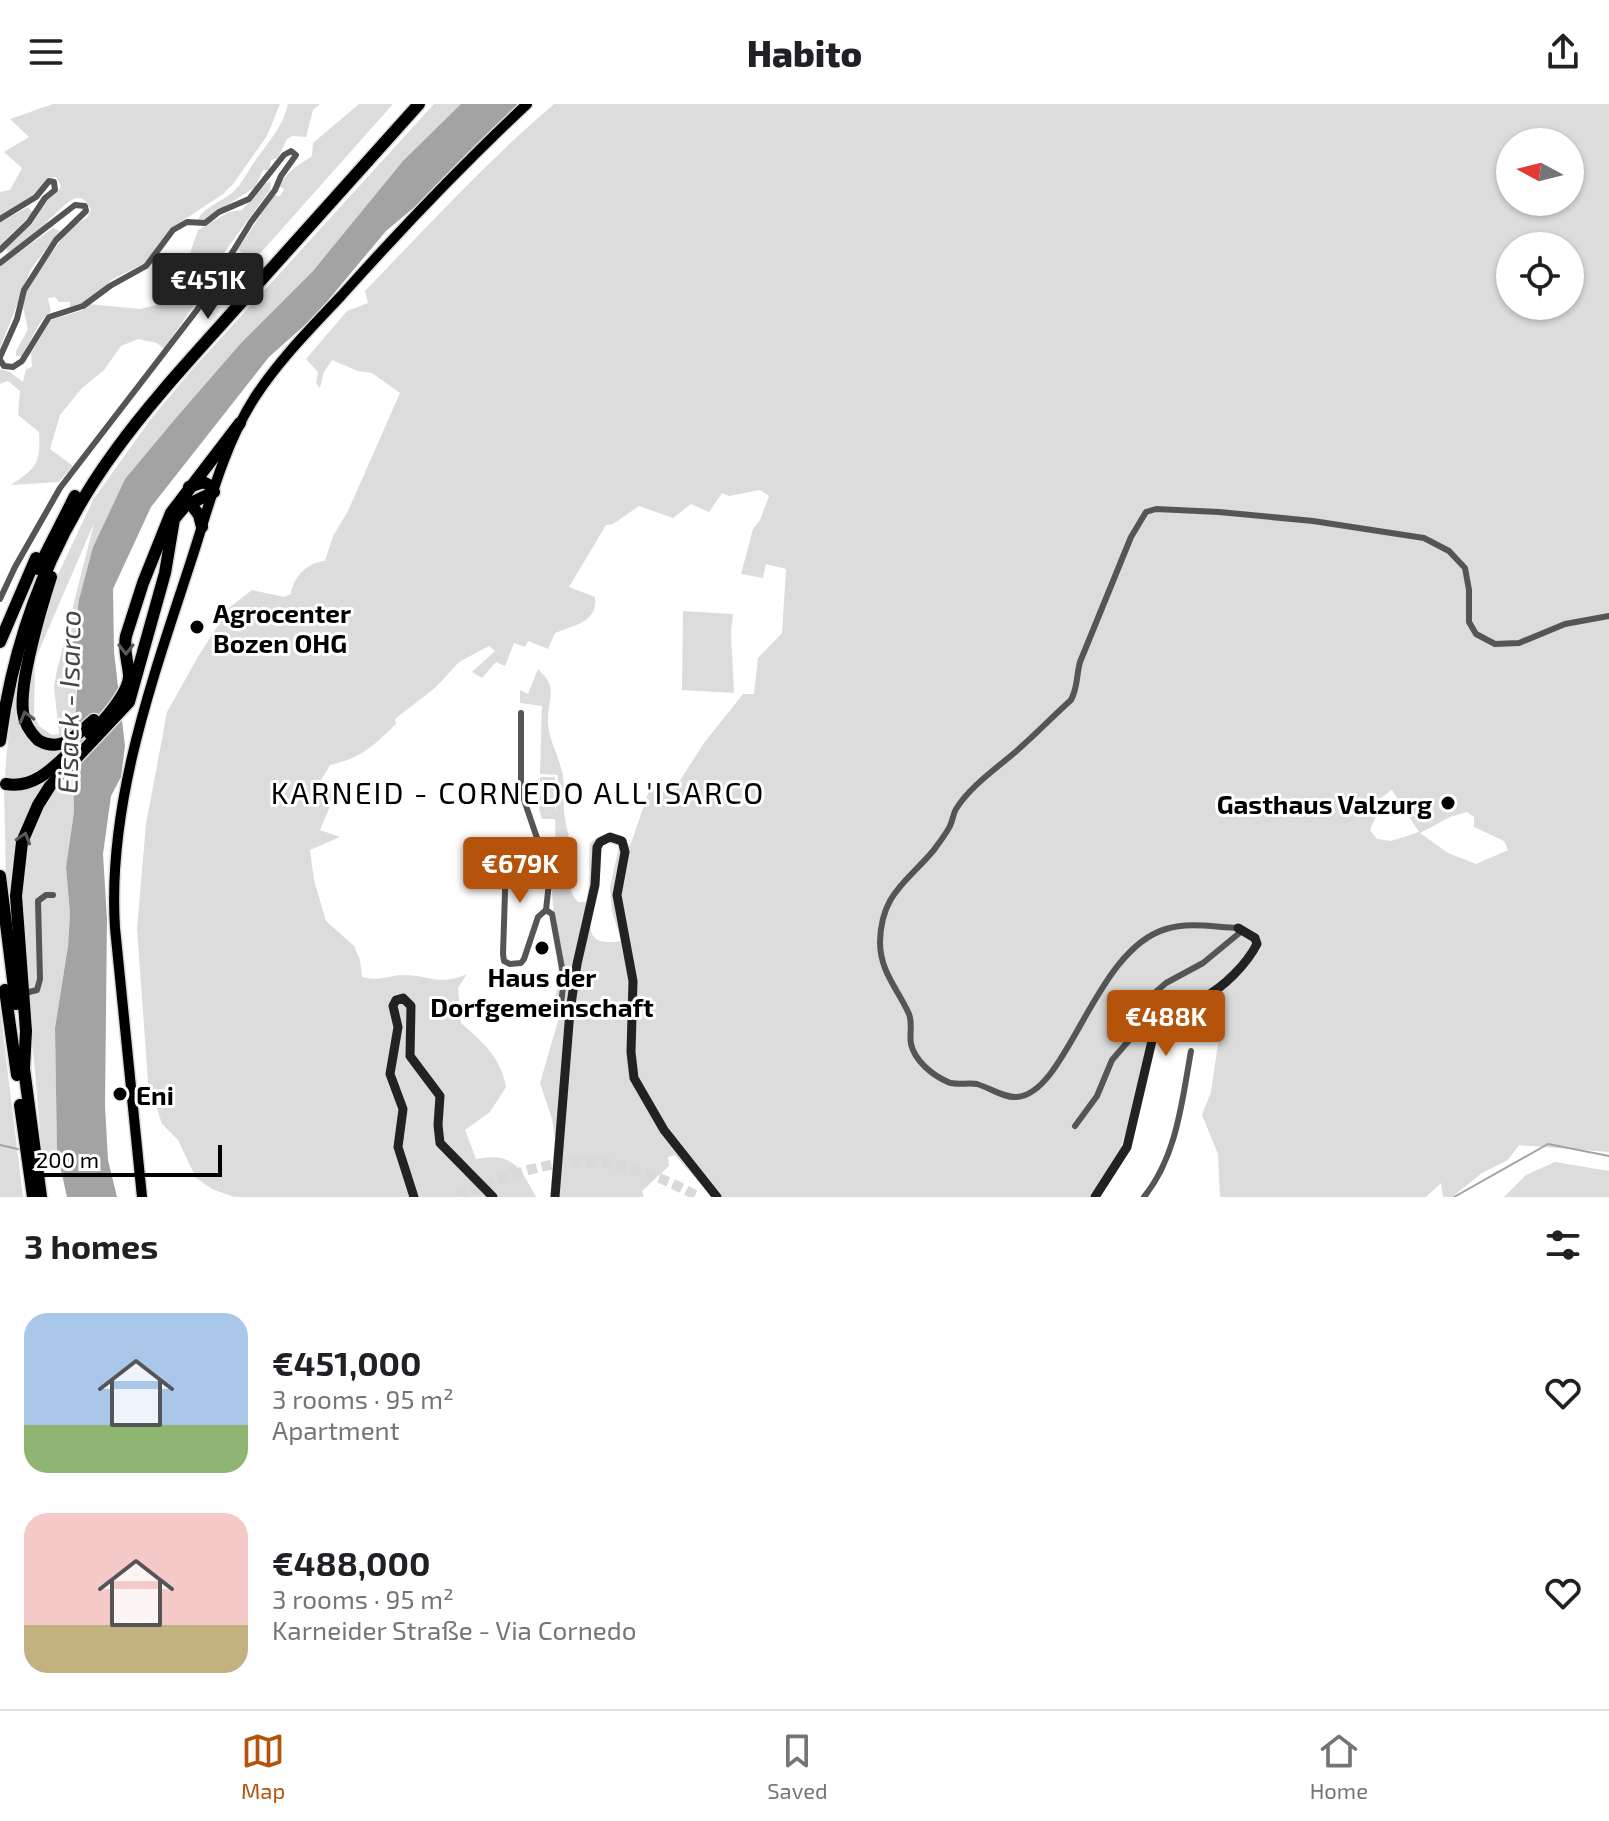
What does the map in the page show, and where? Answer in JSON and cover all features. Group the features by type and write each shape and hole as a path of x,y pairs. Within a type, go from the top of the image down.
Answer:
{"highway":[{"path":"0,642 33,563 83,483 134,413 408,104"},
{"path":"0,741 12,672 34,600 57,546 91,486 140,419 419,104"},
{"path":"126,698 129,680 124,650 129,627 167,521 189,487 240,423"},
{"path":"6,784 24,784 62,766 126,698 165,573 174,519 181,508 214,492 203,482 189,487"},
{"path":"91,486 53,573 28,666 23,711 28,728 44,743 63,744 116,710"},
{"path":"190,503 197,511 202,527"},
{"path":"0,690 15,628 54,533"},
{"path":"24,1068 26,1031 16,914 17,872 22,842 38,805 62,766 116,710"},
{"path":"0,876 24,1068 28,1129"},
{"path":"0,948 37,1194"}],"main road":[{"path":"142,1197 113,898 122,815 154,676 214,492 240,423 254,398 286,356 421,208 527,104"}],"street":[{"path":"0,263 75,205 85,206 86,211 56,240 24,290 17,319 0,359 4,366 13,367 22,361 49,317 83,306 110,286 146,266 173,230 187,222 205,223 219,212 249,199 284,155 291,151 296,155 197,310 60,488 0,599"},
{"path":"0,219 36,197 49,181 54,182 55,190 45,198 29,222 0,250"},
{"path":"1095,1197 1127,1147 1158,1022 1211,994 1233,975 1257,944 1255,938 1240,929 1191,924 1163,929 1126,955 1107,978 1056,1066 1040,1085 1027,1095 1016,1097 970,1083 951,1084 926,1068 915,1055 910,1042 911,1019 889,981 880,943 890,898 932,852 950,827 956,809 975,786 1071,700 1078,687 1076,675 1080,662 1131,537 1146,512 1177,509 1235,513 1424,538 1449,551 1465,568 1469,622 1476,634 1495,644 1519,643 1565,624 1609,616"},
{"path":"472,868 490,860 506,861 504,961 515,965 524,959 538,917 546,910 551,865 537,838 521,791 521,713"},
{"path":"555,1197 570,1011 577,964 595,885 597,847 604,839 616,838 622,841 625,852 617,895 633,981 631,1052 634,1078 664,1130 717,1197"},
{"path":"29,992 37,990 40,979 38,901 46,895 53,895"},
{"path":"546,910 552,914 564,979 561,1004 566,1012 570,1011"},
{"path":"1075,1126 1097,1096 1112,1060 1131,1038 1150,997 1166,983 1203,963 1240,929"},
{"path":"414,1197 398,1147 403,1109 390,1074 398,1027 393,1006 396,1000 403,998 411,1006 410,1056 440,1096 440,1143 493,1197"},
{"path":"1144,1197 1160,1170 1177,1129 1191,1051"}],"shaded area":[{"path":"53,104 280,104 267,136 223,194 170,229 143,264 113,279 81,305 70,308 70,302 48,298 51,312 39,325 22,356 16,356 28,329 23,307 27,289 69,228 87,218 91,209 82,199 72,200 30,239 8,252 5,248 32,224 48,199 61,186 56,177 47,178 34,195 0,217 0,192 10,190 22,168 4,152 29,137 10,119"},
{"path":"288,104 320,104 313,110 306,137 292,136 287,139 278,158 271,160 269,170 263,170 255,187 203,221 198,220 239,185 279,126"},
{"path":"359,104 393,104 210,310 206,306 242,253 238,249 274,195 280,196 284,189 279,186 283,180 312,156 313,143"},
{"path":"434,104 462,104 313,271 241,343 125,479 93,547 74,675 78,707 75,733 63,741 43,739 29,723 27,691 54,583 93,500 150,420","holes":["94,523 54,686 59,734 52,735 39,726 34,715 35,660"]},
{"path":"461,104 520,104 423,200 386,231 315,316 269,357 151,507 113,589 114,652 125,746 121,777 111,796 103,854 107,919 105,1106 108,1160 117,1197 67,1197 57,1152 55,1028 68,946 70,914 66,867 74,812 73,780 79,760 75,733 77,689 72,652 79,600 93,547 125,479 241,343 313,271 403,161"},
{"path":"554,104 1609,104 1609,1152 1519,1145 1508,1160 1482,1173 1452,1197 1443,1197 1441,1183 1426,1197 1220,1197 1218,1154 1202,1115 1211,1092 1221,1022 1172,1020 1151,1051 1113,1174 1093,1197 712,1197 675,1155 668,1157 669,1166 642,1191 644,1197 550,1197 555,1139 540,1083 560,1014 554,1004 559,979 552,893 556,858 555,819 542,819 538,805 542,787 540,777 555,777 555,815 558,775 540,774 542,706 520,703 520,690 528,694 538,669 550,687 548,727 563,779 564,811 571,850 570,888 578,902 586,902 590,843 601,836 616,834 630,846 650,788 667,792 679,782 704,743 743,694 754,694 758,658 782,633 786,569 766,564 763,578 741,574 753,529 769,496 760,490 729,496 722,493 709,512 691,504 673,518 639,506 613,524 606,525 569,587 595,597 589,617 555,633 548,649 528,641 525,647 514,643 505,666 496,662 482,678 472,672 495,651 489,646 459,662 436,687 395,719 396,724 373,745 351,759 330,765 320,782 337,790 320,830 340,837 310,850 314,880 326,921 354,946 362,977 375,979 405,975 443,980 467,974 458,988 461,1023 495,1059 506,1087 490,1112 465,1130 476,1159 499,1158 514,1164 536,1197 234,1197 212,1189 196,1178 178,1140 162,1124 148,1081 137,929 146,824 167,712 230,607 252,590 284,597 291,594 302,572 313,564 325,561 333,536 348,511 400,393 372,373 358,371 332,360 324,372 320,388 316,383 318,372 306,359 347,311 368,303 365,291 504,149","holes":["1392,790 1419,832 1391,841 1377,839 1370,830 1377,814 1375,802","1467,812 1474,817 1474,827 1504,841 1508,850 1476,864 1448,853 1420,833","608,843 619,846 610,888 612,911 621,941 597,939 590,926 599,885 602,846"]},
{"path":"271,182 270,190 217,262 215,274 164,349 157,343 138,339 121,346 104,370 82,388 60,415 50,449 73,466 59,482 11,485 35,464 39,432 18,415 20,391 8,381 0,384 0,369 23,382 26,369 32,367 31,353 51,320 83,310 89,304 140,309 174,301 198,230 229,212 242,210 266,183"},
{"path":"28,207 33,213 0,245 0,222"},
{"path":"53,228 60,231 31,269 0,348 0,266"},
{"path":"683,611 733,614 734,693 682,690"},
{"path":"27,639 21,680 28,735 68,746 40,770 25,777 5,780 12,709"},
{"path":"79,760 66,867 70,914 68,946 55,1028 57,1152 42,1155 20,896 27,841 52,790"},
{"path":"60,766 29,814 12,925 6,876 4,788"},
{"path":"0,1008 23,1197 0,1197"},
{"path":"1555,1162 1609,1171 1609,1197 1504,1197 1526,1175"}],"waterway":[{"path":"1454,1197 1548,1144 1609,1156"},
{"path":"0,1145 22,1150"},
{"path":"40,1154 57,1158"}],"tunnel":[{"path":"457,1197 521,1172 578,1162 635,1170 699,1197"}],"place":[{"name":"Agrocenter Bozen OHG","path":"197,627"},
{"name":"Gasthaus Valzurg","path":"1448,803"},
{"name":"Haus der Dorfgemeinschaft","path":"542,948"},
{"name":"Eni","path":"120,1094"}],"district":[{"name":"KARNEID - CORNEDO ALL'ISARCO","path":"518,792"}],"water label":[{"name":"Eisack - Isarco","path":"68,702"}]}
